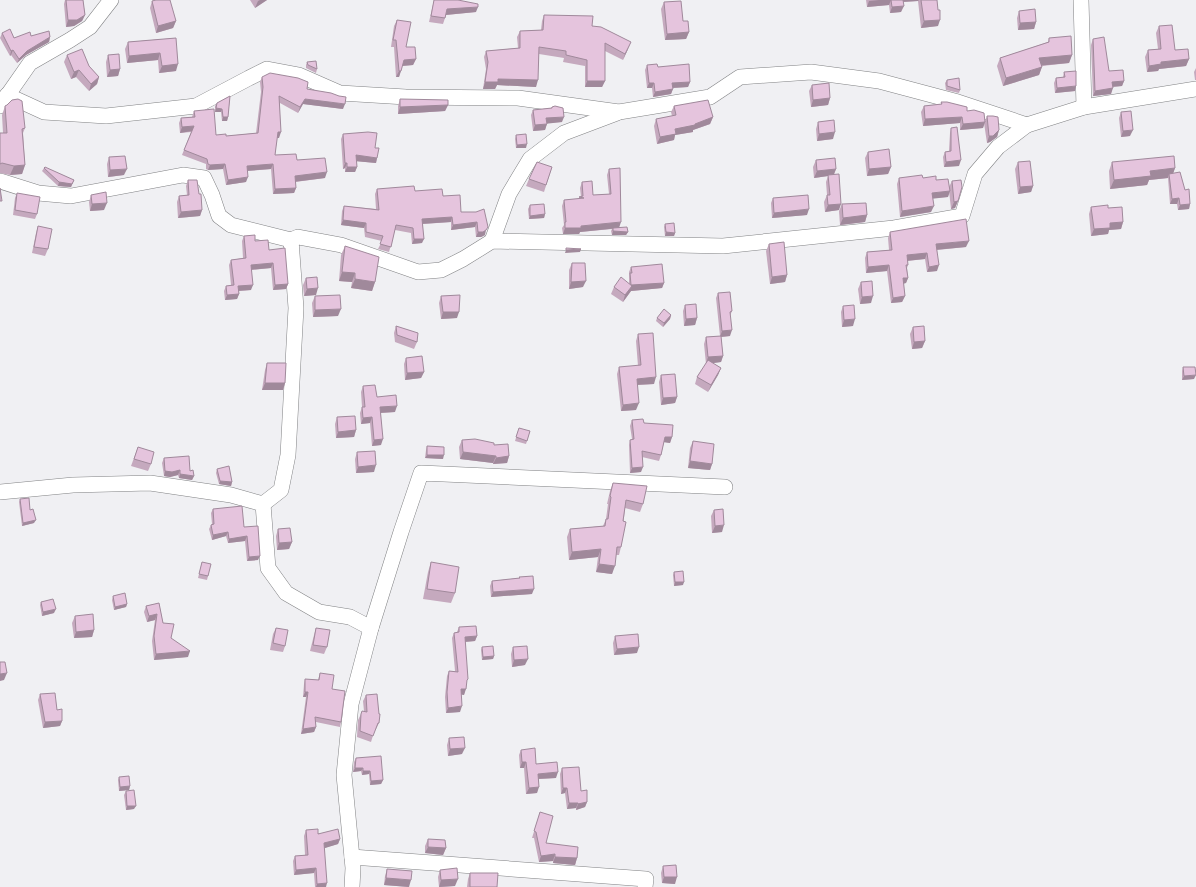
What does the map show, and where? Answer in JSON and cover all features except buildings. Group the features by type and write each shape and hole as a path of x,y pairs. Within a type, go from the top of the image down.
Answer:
{"street":[{"path":"111,0 90,27 30,63 3,100 44,112 106,116 196,106 267,70 299,75 340,93 406,97 518,98 619,112"},
{"path":"1082,0 1084,107"},
{"path":"492,241 509,194 530,159 564,133 619,112 710,97 740,77 811,72 879,81 958,102 1027,125"},
{"path":"0,181 38,193 71,196 183,175 204,178 219,216 231,225 291,240 298,237 341,245 418,272 441,270 463,259 492,241 724,246 894,228 962,216 975,174 998,147 1027,125 1084,107 1196,89"},
{"path":"263,504 281,490 288,455 296,308 291,240"},
{"path":"352,887 353,868 344,776 352,704 371,628 421,473 725,487"},
{"path":"0,492 73,485 150,483 231,495 263,504"},
{"path":"263,504 268,568 286,593 319,612 350,618 371,628"},
{"path":"352,857 646,879 645,887"}]}
